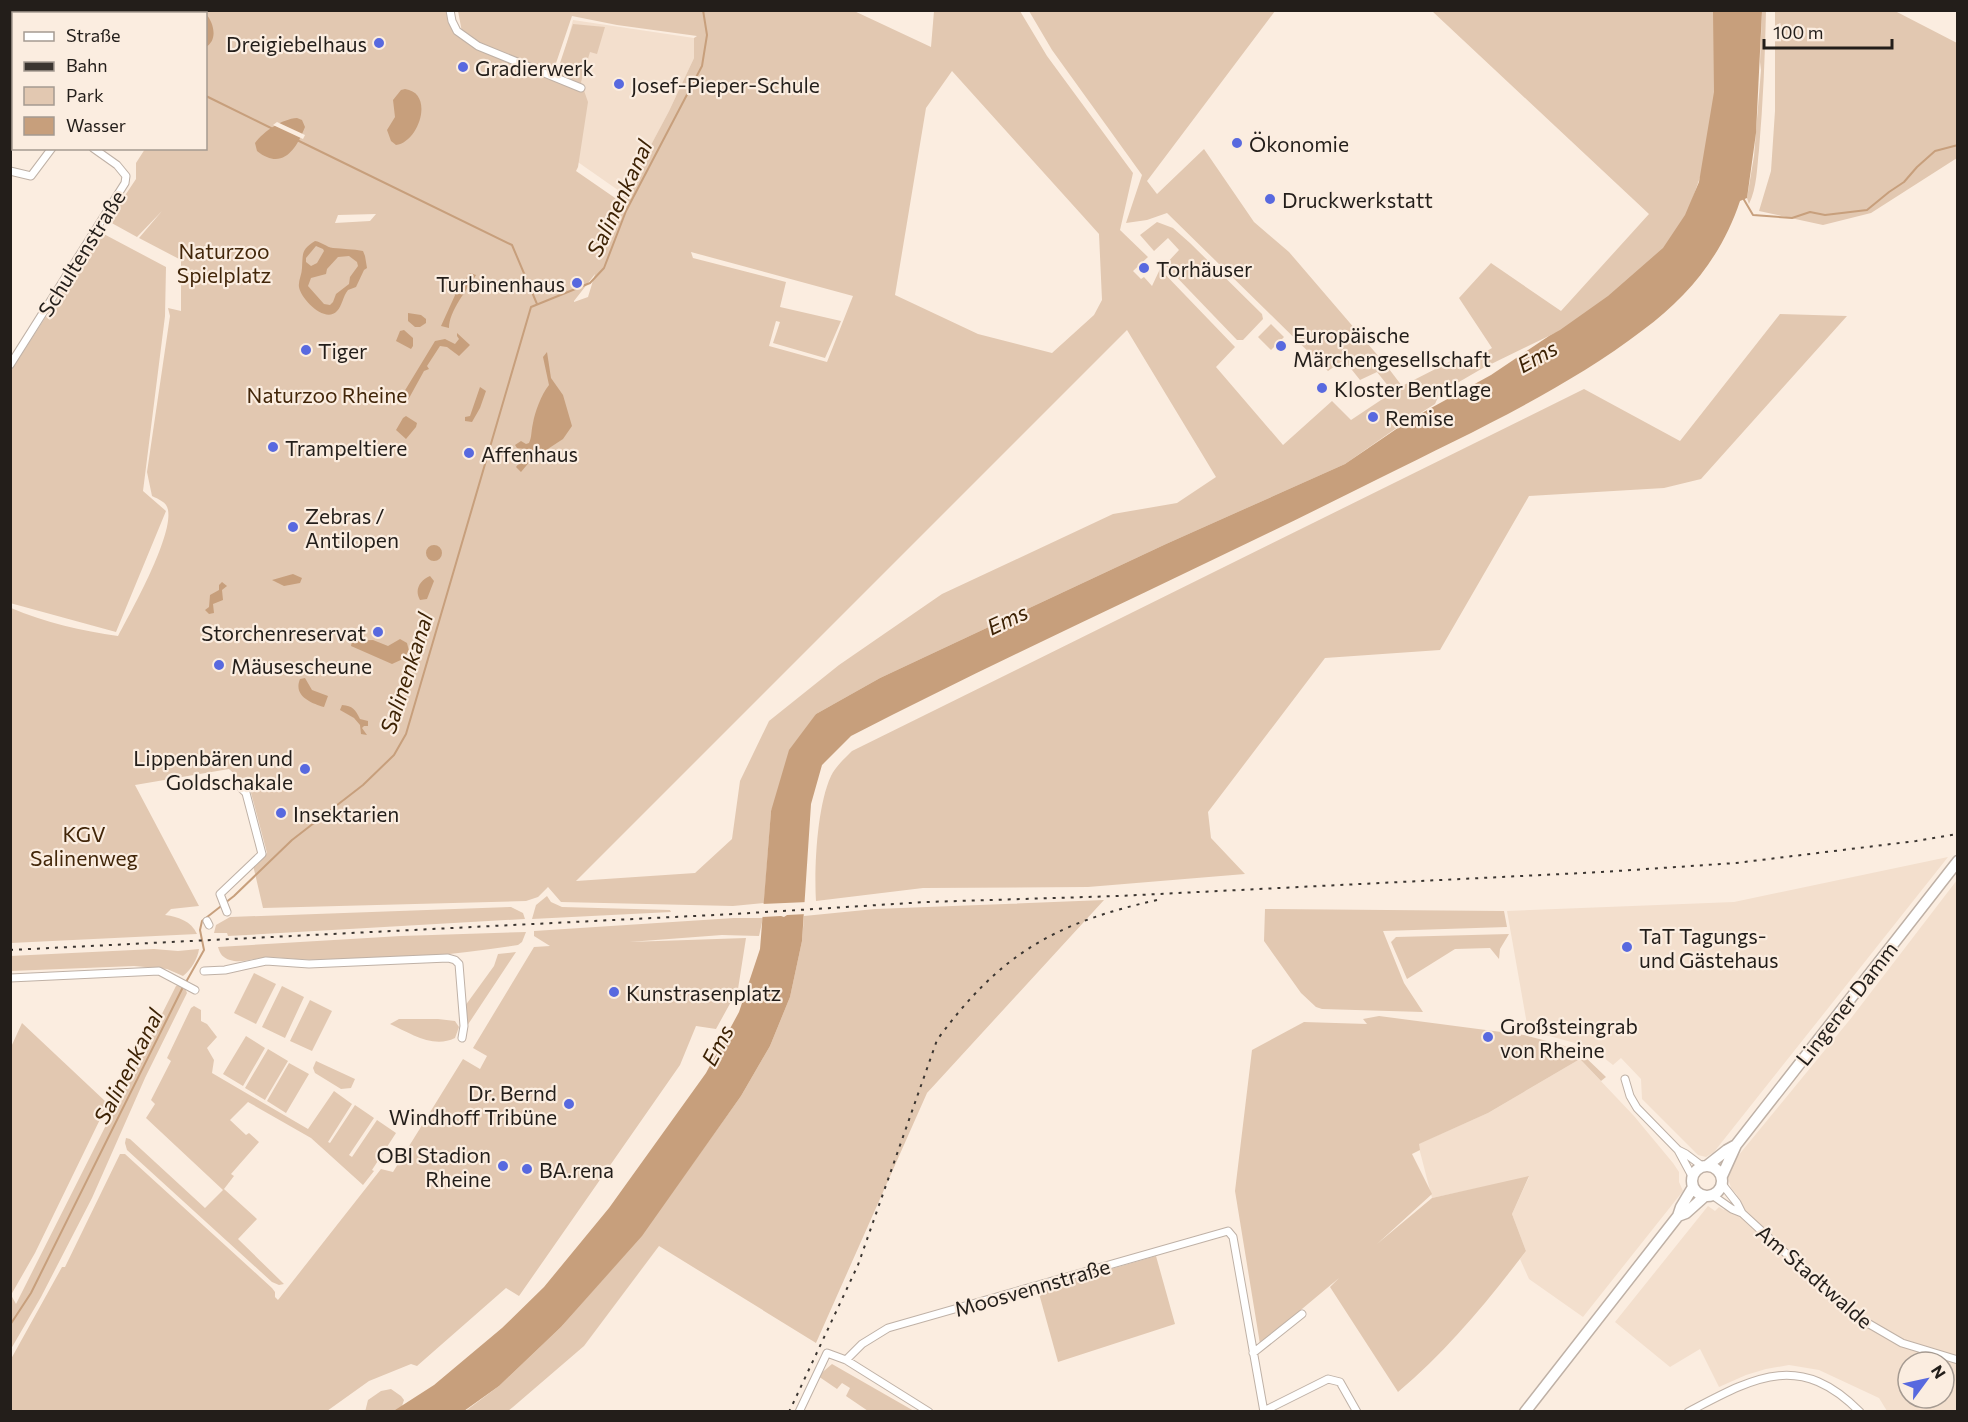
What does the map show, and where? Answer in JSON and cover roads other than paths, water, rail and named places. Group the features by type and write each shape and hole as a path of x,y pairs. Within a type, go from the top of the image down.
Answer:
{"main road":[{"name":"Lingener Damm","path":"1722,1180 1736,1145 1958,861"},
{"name":"Lingener Damm","path":"1705,1166 1736,1145"},
{"path":"1525,1412 1678,1216 1693,1181 1694,1172 1705,1166 1716,1168 1722,1180 1716,1193 1678,1216"},
{"path":"1693,1181 1700,1194 1708,1196"}],"street":[{"path":"450,10 457,31 478,46 580,88"},
{"path":"10,171 31,176 50,150"},
{"name":"Schultenstraße","path":"10,365 125,183 126,176 122,169 96,150"},
{"path":"224,907 220,894 262,854 246,793 242,789"},
{"path":"204,971 225,970 267,962 309,963 448,958 459,964 464,1026 462,1038"},
{"path":"10,978 159,971 195,990"},
{"path":"1625,1079 1630,1096 1637,1108 1678,1150 1693,1181"},
{"path":"1678,1150 1705,1166"},
{"name":"Am Stadtwalde","path":"1722,1180 1742,1213"},
{"name":"Am Stadtwalde","path":"1708,1196 1742,1213 1852,1314 1902,1343 1958,1360"},
{"name":"Moosvennstraße","path":"846,1360 862,1344 888,1328 1228,1231 1233,1237 1254,1353"},
{"path":"1302,1314 1254,1353 1264,1411 1328,1379 1340,1382 1357,1412"},
{"path":"799,1412 827,1353 846,1360 929,1412"},
{"path":"1688,1412 1754,1379 1789,1375 1814,1379 1832,1387 1860,1412"}],"water":[{"name":"Ems","path":"1713,11 1762,11 1756,133 1747,198 1740,201 1733,221 1714,257 1675,303 1643,330 1581,373 1515,410 1314,511 851,736 822,765 811,804 802,941 790,997 770,1046 741,1096 642,1236 561,1327 499,1386 464,1411 392,1412 434,1385 502,1328 544,1287 609,1208 706,1073 739,1012 760,949 771,811 789,750 816,714 880,678 1166,544 1345,464 1411,419 1491,375 1608,296 1663,248 1685,215 1699,182 1714,92"},
{"path":"207,16 214,31 207,46"},
{"path":"401,90 414,92 419,99 420,117 411,136 396,145 391,141 387,130 395,117 393,100"},
{"path":"297,118 302,120 305,127 297,143 287,155 274,159 257,151 255,143 263,134 279,123"},
{"path":"315,241 328,247 363,251 365,256 367,268 356,287 348,290 339,309 332,314 320,312 314,308 304,298 299,287 304,252","holes":["316,246 324,251 317,263 311,266 306,262 306,258","349,256 357,262 358,266 350,277 349,284 336,294 330,305 324,304 308,286 311,278 326,274 327,269 338,257"]},
{"path":"470,273 476,275 455,308 449,328 441,326 456,293"},
{"path":"408,313 421,315 426,319 426,323 415,327 408,321"},
{"path":"404,330 413,338 411,349 396,341 400,331"},
{"path":"457,333 470,345 459,356 447,347 440,346 427,366 429,369 424,371 408,400 404,398 404,392 435,341 445,339 455,344 459,339"},
{"path":"547,352 551,378 563,395 572,426 563,439 531,460 521,472 516,467 524,456 525,449 517,448 515,445 521,441 526,444 530,441 537,409 549,385 543,357"},
{"path":"480,387 486,391 480,408 472,422 465,421 465,417 470,416"},
{"path":"406,416 417,423 406,439 396,430"},
{"path":"434,545 442,553 434,561 426,553"},
{"path":"293,574 302,578 300,583 284,586 272,580"},
{"path":"430,576 434,581 427,599 420,600 419,586"},
{"path":"222,582 227,586 222,590 223,600 213,604 214,613 209,614 205,610 209,607 210,595 219,590"},
{"path":"400,639 407,643 409,651 403,659 392,664 351,646 352,641 373,640 388,646"},
{"path":"305,678 312,690 328,696 324,707 309,701 301,694 298,685 300,679"},
{"path":"342,705 351,707 360,719 368,721 368,726 362,728 367,735 361,734 360,725 354,718 340,710"}],"waterway":[{"name":"Salinenkanal","path":"186,982 204,950 200,930 202,921 234,896 292,840 363,785 394,755 406,734 531,307 590,283 604,268 626,211 702,66 707,35 703,10"},
{"path":"207,96 273,129"},
{"path":"297,140 512,245 537,304"},
{"path":"1743,198 1753,215 1792,218 1810,212 1825,215 1867,210 1904,182 1935,151 1958,145"},
{"name":"Salinenkanal","path":"10,1325 31,1293 183,987"}],"railway":[{"path":"10,950 734,914 926,902 1118,896 1602,872 1736,863 1958,834"},
{"path":"789,1412 858,1265 937,1040 983,985 1032,946 1088,919 1157,900"}],"place":[{"name":"Dreigiebelhaus","path":"379,43"},
{"name":"Gradierwerk","path":"463,67"},
{"name":"Josef-Pieper-Schule","path":"619,84"},
{"name":"Ökonomie","path":"1237,143"},
{"name":"Druckwerkstatt","path":"1270,199"},
{"name":"Torhäuser","path":"1144,268"},
{"name":"Turbinenhaus","path":"577,283"},
{"name":"Europäische Märchengesellschaft","path":"1281,346"},
{"name":"Tiger","path":"306,350"},
{"name":"Kloster Bentlage","path":"1322,388"},
{"name":"Remise","path":"1373,417"},
{"name":"Trampeltiere","path":"273,447"},
{"name":"Affenhaus","path":"469,453"},
{"name":"Zebras / Antilopen","path":"293,527"},
{"name":"Storchenreservat","path":"378,632"},
{"name":"Mäusescheune","path":"219,665"},
{"name":"Lippenbären und Goldschakale","path":"305,769"},
{"name":"Insektarien","path":"281,813"},
{"name":"TaT Tagungs- und Gästehaus","path":"1627,947"},
{"name":"Kunstrasenplatz","path":"614,992"},
{"name":"Großsteingrab von Rheine","path":"1488,1037"},
{"name":"Dr. Bernd Windhoff Tribüne","path":"569,1104"},
{"name":"OBI Stadion Rheine","path":"503,1166"},
{"name":"BA.rena","path":"527,1169"}],"park label":[{"name":"Naturzoo Spielplatz","path":"224,262"},
{"name":"Naturzoo Rheine","path":"327,394"},
{"name":"KGV Salinenweg","path":"84,845"}]}
